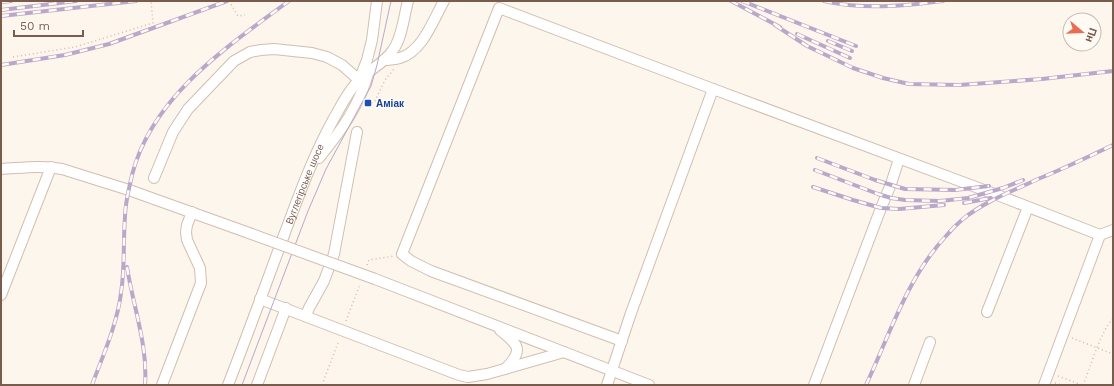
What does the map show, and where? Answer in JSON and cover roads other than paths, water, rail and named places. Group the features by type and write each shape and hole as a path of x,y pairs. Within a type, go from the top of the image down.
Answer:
{"street":[{"path":"154,178 173,132 188,109 234,61 250,52 274,49 312,53 327,57 342,65 359,80 367,60 372,40 377,1"},
{"name":"Вуглегірське шосе","path":"228,385 311,166 333,121 349,93 369,70 383,61 397,45 408,1"},
{"path":"383,61 400,58 415,49 422,41 444,1"},
{"path":"622,341 431,272 411,261 402,254 499,8 1100,235 1113,230"},
{"path":"311,166 319,159 340,133 348,120 362,94 369,70"},
{"path":"607,385 712,89"},
{"path":"306,316 324,281 334,254 357,132"},
{"path":"814,385 891,184 899,159"},
{"path":"1,170 40,166 51,167 129,190 376,278 649,385"},
{"path":"1,295 51,167"},
{"path":"987,312 1028,207"},
{"path":"162,385 201,283 200,268 187,240 187,225 192,212"},
{"path":"1044,385 1100,235"},
{"path":"260,299 459,375 468,377 505,369 564,352"},
{"path":"257,385 286,308"},
{"path":"493,324 515,343 517,348 514,360 505,369"},
{"path":"914,385 930,342"}],"tram line":[{"path":"242,385 308,211 326,169 371,86 391,1"}],"railway":[{"path":"1,2 11,1"},
{"path":"1,10 76,1"},
{"path":"1,16 136,1"},
{"path":"1,65 65,55 109,44 227,1"},
{"path":"92,385 109,340 119,305 123,274 126,201 132,175 142,147 156,121 174,97 195,75 242,36 289,1"},
{"path":"731,1 780,27"},
{"path":"742,1 856,46"},
{"path":"824,1 853,6 898,6 943,1"},
{"path":"775,25 807,46 853,68 883,78 909,84 959,85 1042,79 1113,71"},
{"path":"797,34 850,58"},
{"path":"828,41 852,51"},
{"path":"866,385 900,307 920,270 932,252 956,225 980,207 1009,192 1113,145"},
{"path":"817,158 875,180 905,189 955,190 989,186"},
{"path":"815,170 878,194 905,200 940,201 968,198 1003,188 1023,180"},
{"path":"813,187 881,208 899,209 944,205"},
{"path":"964,203 991,198"},
{"path":"127,267 142,340 145,385"}],"place":[{"name":"Аміак","path":"368,103"}]}
